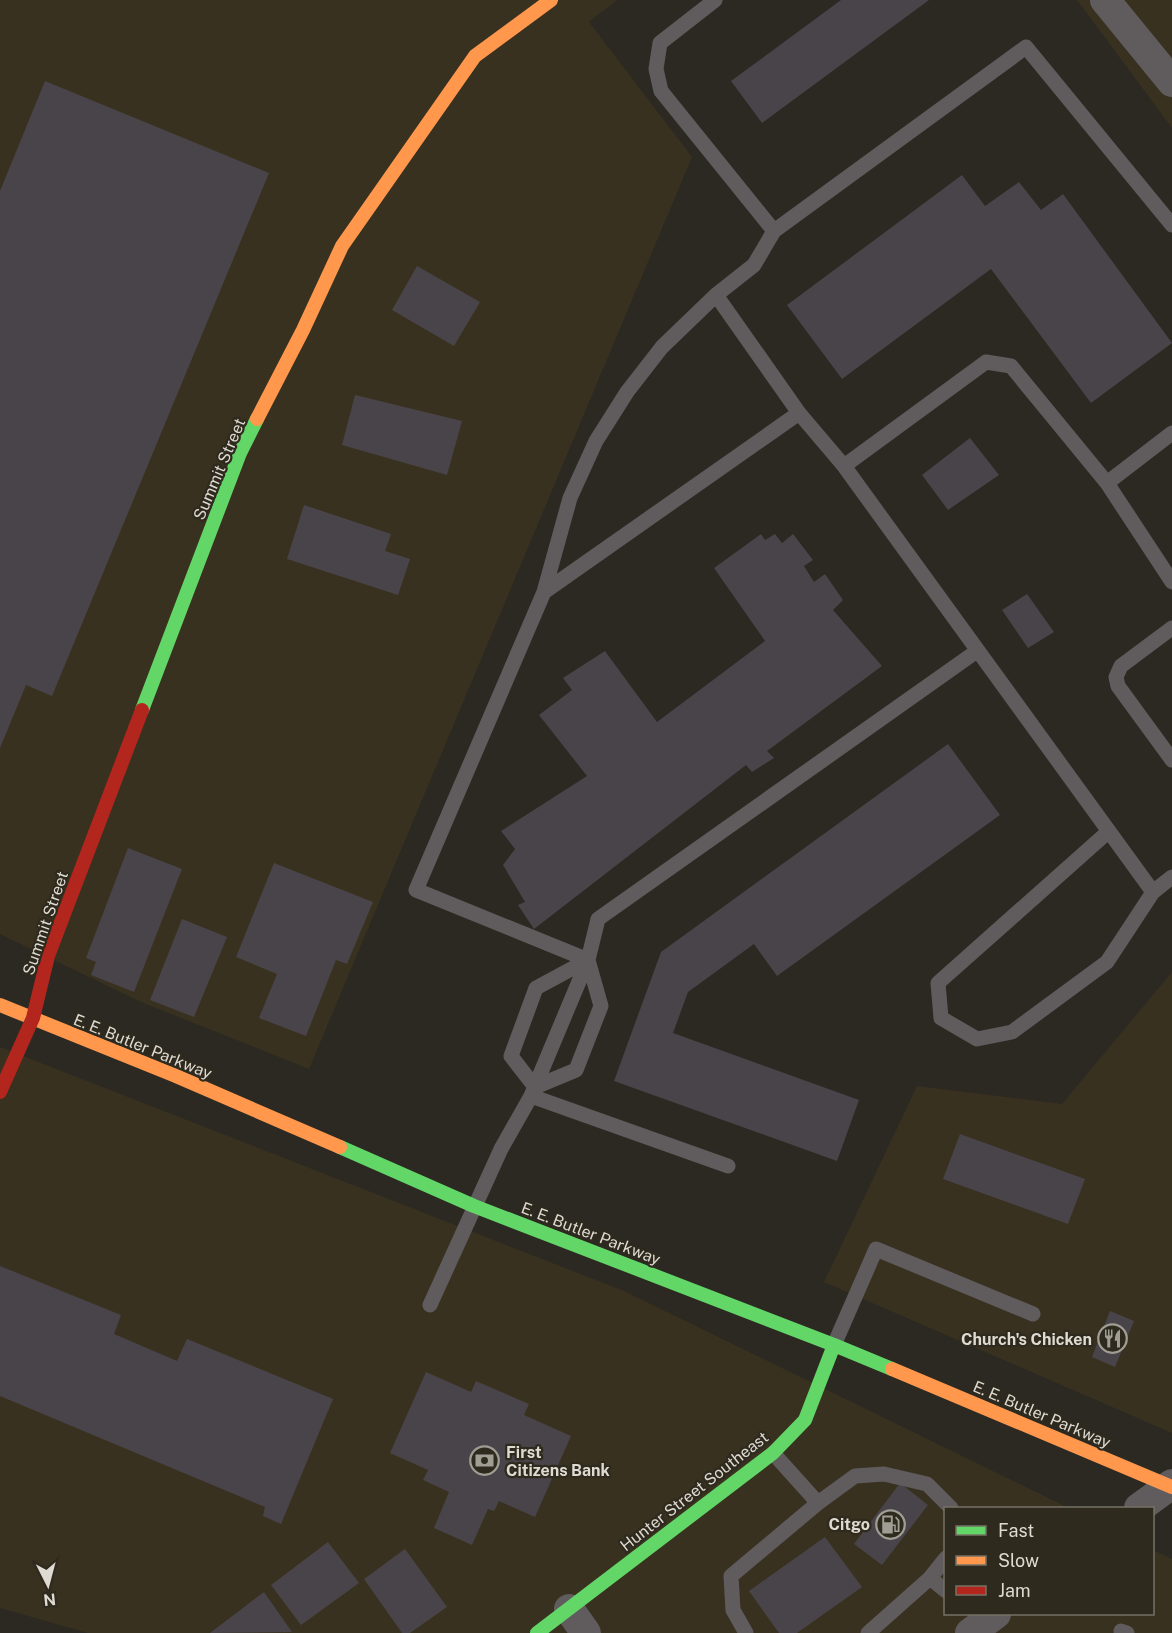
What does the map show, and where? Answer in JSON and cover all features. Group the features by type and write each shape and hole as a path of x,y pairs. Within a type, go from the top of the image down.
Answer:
{"main road":[{"name":"Summit Street","path":"0,1092 33,1018 48,956 240,453 303,330 342,246 475,56 551,0"},
{"name":"E. E. Butler Parkway","path":"0,1005 72,1036 176,1076 474,1206 834,1345 1171,1486"},
{"name":"Hunter Street Southeast","path":"537,1633 773,1453 805,1420 834,1345"}],"street":[{"path":"1106,0 1172,82"},
{"path":"1142,1507 1171,1486"},
{"path":"569,1609 586,1633"}],"lane":[{"path":"715,0 660,43 656,69 661,91 774,231"},
{"path":"588,960 416,890 544,592 570,498 596,441 627,392 662,347 716,295 754,265 774,231 1026,47 1172,225"},
{"path":"716,295 799,413 844,466 1153,892"},
{"path":"844,466 986,362 1011,366 1107,483 1172,582"},
{"path":"544,592 799,413"},
{"path":"1107,483 1172,433"},
{"path":"1172,628 1121,666 1116,677 1119,686 1172,760"},
{"path":"430,1305 501,1149 533,1091 588,960 598,919 977,651"},
{"path":"1109,831 938,983 941,1018 977,1039 1012,1032 1107,962 1153,892 1172,877"},
{"path":"533,1091 576,1070 601,1006 588,960"},
{"path":"588,960 536,988 512,1056 533,1091 728,1166"},
{"path":"834,1345 876,1249 1033,1314"},
{"path":"773,1453 818,1503"},
{"path":"746,1633 733,1610 730,1576 818,1503 855,1476 884,1473 927,1484 949,1507"},
{"path":"868,1633 930,1578 944,1559"},
{"path":"930,1578 944,1591"}],"shaded area":[{"path":"0,0 617,0 589,22 692,157 309,1069 141,1002 0,934"},
{"path":"1077,0 1172,0 1172,128"},
{"path":"1172,972 1172,1433 824,1282 917,1086 1062,1104"},
{"path":"0,1047 624,1291 1067,1507 944,1507 944,1615 1154,1615 1154,1550 1172,1559 1172,1633 88,1633 0,1608"}],"building":[{"path":"841,0 929,0 762,123 731,81"},
{"path":"45,81 269,173 52,696 26,685 0,748 0,191"},
{"path":"962,175 985,206 1019,182 1041,210 1063,194 1172,343 1091,403 991,269 842,379 787,305"},
{"path":"417,266 480,302 454,346 392,310"},
{"path":"355,395 462,421 447,475 342,445"},
{"path":"970,438 999,475 948,510 922,475"},
{"path":"304,505 391,534 385,551 410,559 398,595 287,559"},
{"path":"761,534 765,540 775,534 782,543 793,534 813,560 804,566 814,582 825,574 843,600 833,610 882,666 767,751 774,758 752,772 746,765 534,929 518,905 525,902 503,865 515,849 501,831 587,776 539,715 572,690 563,678 605,651 657,722 765,641 714,568"},
{"path":"1027,594 1054,632 1028,648 1002,610"},
{"path":"948,744 1000,815 777,976 754,944 688,992 673,1033 859,1100 837,1161 614,1081 661,952"},
{"path":"128,848 182,869 134,992 91,975 96,962 86,958"},
{"path":"274,863 373,902 347,964 336,960 306,1036 259,1018 277,974 236,957"},
{"path":"182,919 227,937 194,1017 150,1000"},
{"path":"960,1134 1085,1179 1068,1224 943,1179"},
{"path":"0,1266 121,1315 114,1334 177,1361 187,1339 333,1399 281,1524 263,1516 265,1507 0,1396"},
{"name":"Church's Chicken","path":"1110,1311 1134,1321 1115,1367 1092,1357"},
{"name":"First Citizens Bank","path":"426,1372 471,1392 476,1381 529,1404 524,1415 571,1436 535,1517 499,1501 494,1511 488,1509 472,1545 434,1528 449,1492 423,1480 428,1470 390,1453"},
{"name":"Citgo","path":"900,1483 928,1505 882,1565 854,1544"},
{"path":"825,1537 862,1587 797,1633 779,1633 749,1591"},
{"path":"328,1542 359,1583 301,1625 271,1585"},
{"path":"405,1549 447,1607 410,1633 402,1633 364,1579"},
{"path":"264,1592 292,1632 210,1633"}],"traffic: fast":[{"path":"142,710 240,453 257,419"},
{"path":"340,1147 474,1206 892,1369"},
{"path":"537,1633 773,1453 805,1420 834,1345"}],"traffic: slow":[{"path":"257,419 303,330 342,246 475,56 551,0"},
{"path":"0,1005 176,1076 340,1147"},
{"path":"892,1369 1172,1487"}],"traffic: jam":[{"path":"0,1092 33,1018 48,956 142,710"}],"place":[{"name":"Church's Chicken","path":"1113,1339"},
{"name":"First Citizens Bank","path":"485,1461"},
{"name":"Citgo","path":"891,1524"}]}
